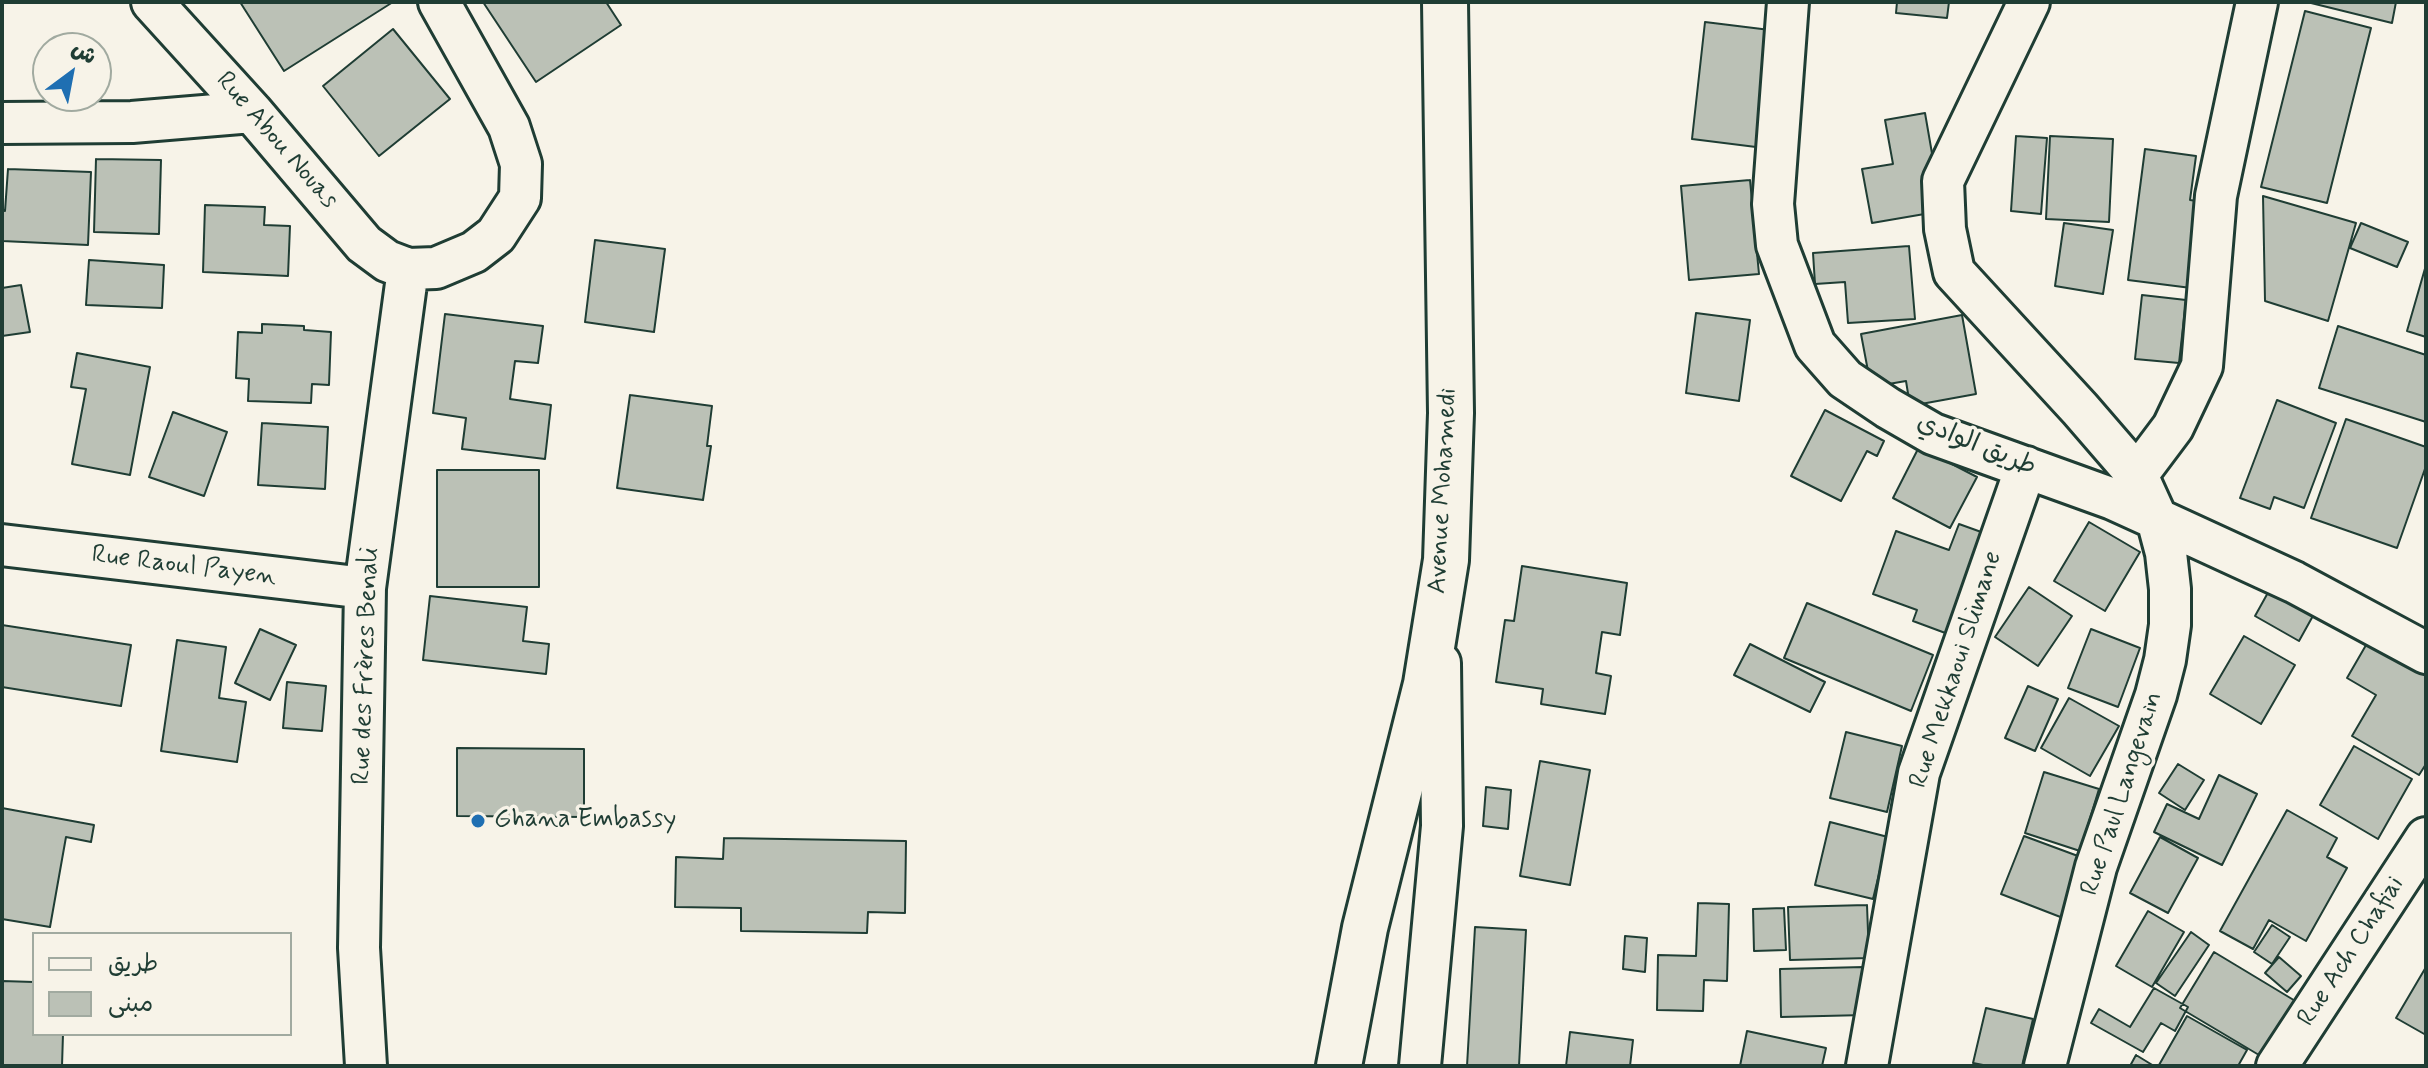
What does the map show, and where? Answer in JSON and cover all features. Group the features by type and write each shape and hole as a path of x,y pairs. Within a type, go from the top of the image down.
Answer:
{"main road":[{"name":"Avenue Mohamedi","path":"1339,1066 1365,928 1426,684 1446,560 1451,413 1445,2"}],"street":[{"name":"Rue Abou Nouas","path":"152,2 252,112 364,244 387,261 408,269"},
{"path":"408,269 436,268 474,252 496,235 520,198 521,164 509,127 439,2"},
{"name":"طريق الوادي","path":"1788,2 1773,204 1777,245 1815,345 1845,379 1933,434 2157,519 2294,582 2426,653"},
{"name":"Rue Paul Langevain","path":"2029,2 1943,181 1945,229 1954,272 2137,475 2157,519 2166,553 2170,589 2170,625 2156,695 2096,867 2045,1066"},
{"path":"2137,475 2173,427 2202,366 2216,196 2257,2"},
{"path":"2,123 132,122 252,112"},
{"name":"Rue des Frères Benali","path":"366,1066 359,948 365,588 408,269"},
{"name":"Rue Mekkaoui Slimane","path":"1867,1066 1919,773 2026,467"},
{"name":"Rue Raoul Payen","path":"2,545 365,588"},
{"path":"1420,1066 1442,826 1439,604"},
{"name":"Rue Ach Chafiai","path":"2277,1066 2426,838"}],"building":[{"path":"240,2 393,2 284,71"},
{"path":"483,2 606,2 621,25 536,82"},
{"path":"1897,2 1949,2 1947,18 1896,13"},
{"path":"2307,2 2396,2 2392,23"},
{"path":"2305,11 2371,28 2327,203 2261,187"},
{"path":"1705,22 1770,30 1756,147 1692,139"},
{"path":"393,29 450,99 379,156 323,86"},
{"path":"1925,113 1942,211 1872,223 1862,169 1893,164 1885,120"},
{"path":"2016,136 2047,138 2041,214 2011,211"},
{"path":"2050,136 2113,139 2109,222 2046,219"},
{"path":"2145,149 2196,156 2190,200 2210,203 2199,289 2128,280"},
{"path":"96,159 161,160 159,234 94,232"},
{"path":"8,169 91,172 88,245 2,241 2,210 5,211"},
{"path":"1750,180 1759,274 1689,280 1681,186"},
{"path":"2263,196 2356,223 2328,321 2265,301"},
{"path":"205,205 265,207 264,225 290,226 288,276 203,272"},
{"path":"2064,223 2113,230 2103,294 2055,286"},
{"path":"2361,223 2408,242 2397,267 2350,248"},
{"path":"595,240 665,249 654,332 585,322"},
{"path":"1909,246 1915,319 1848,323 1845,282 1815,284 1813,253"},
{"path":"89,260 164,265 162,308 86,305"},
{"path":"2426,265 2426,337 2407,331"},
{"path":"21,285 30,332 2,336 2,288"},
{"path":"2142,295 2186,300 2179,363 2135,359"},
{"path":"1696,313 1750,320 1739,401 1686,393"},
{"path":"445,314 543,326 538,363 515,361 510,399 551,405 545,459 462,449 466,418 433,413"},
{"path":"1962,315 1976,394 1910,406 1906,381 1871,387 1861,334"},
{"path":"262,324 304,326 304,330 331,332 329,385 312,384 311,403 248,401 249,379 236,378 238,332 262,333"},
{"path":"2338,326 2426,355 2426,422 2319,388"},
{"path":"77,353 150,367 130,475 72,464 86,389 71,387"},
{"path":"630,395 712,406 707,446 711,446 703,500 617,488"},
{"path":"2277,400 2336,423 2304,508 2274,497 2270,509 2240,498"},
{"path":"1825,410 1884,441 1877,456 1867,451 1841,501 1791,476"},
{"path":"173,412 227,432 204,496 149,477"},
{"path":"2346,419 2426,447 2426,466 2397,548 2311,518"},
{"path":"262,423 328,427 325,489 258,485"},
{"path":"1919,447 1977,477 1950,528 1893,498"},
{"path":"437,470 539,470 539,587 437,587"},
{"path":"2089,522 2140,552 2105,611 2054,581"},
{"path":"1959,524 1984,533 1948,634 1913,621 1917,610 1873,594 1896,531 1949,550"},
{"path":"1522,566 1627,583 1620,635 1602,632 1596,673 1611,676 1605,714 1541,704 1543,689 1496,682 1505,620 1514,621"},
{"path":"2275,580 2319,605 2299,641 2255,616"},
{"path":"2029,587 2072,616 2038,666 1995,637"},
{"path":"430,596 527,607 523,641 549,644 546,674 423,660"},
{"path":"1807,603 1933,655 1911,711 1784,658"},
{"path":"2,625 131,645 121,706 2,687"},
{"path":"260,629 296,645 270,700 235,683"},
{"path":"2091,629 2140,648 2118,707 2068,688"},
{"path":"2373,633 2426,664 2426,764 2419,775 2352,736 2376,695 2347,678"},
{"path":"2244,636 2295,665 2261,724 2210,694"},
{"path":"177,640 226,647 219,698 246,702 237,762 161,751"},
{"path":"1750,644 1825,682 1810,712 1734,675"},
{"path":"287,682 326,686 322,731 283,728"},
{"path":"2028,686 2058,699 2035,751 2005,738"},
{"path":"2069,698 2119,726 2090,776 2041,748"},
{"path":"1846,732 1902,746 1887,812 1830,798"},
{"path":"2354,746 2412,779 2378,839 2320,805"},
{"path":"457,748 584,749 584,817 457,816"},
{"path":"1540,761 1590,770 1570,885 1520,876"},
{"path":"2178,764 2204,780 2185,810 2159,793"},
{"path":"2044,772 2099,789 2080,851 2025,833"},
{"path":"2219,775 2257,794 2222,865 2154,832 2167,804 2199,819"},
{"path":"1486,787 1511,790 1508,829 1483,826"},
{"path":"2,808 94,825 91,842 66,837 50,927 2,919"},
{"path":"2287,810 2337,838 2327,857 2347,868 2306,941 2269,920 2253,949 2220,931"},
{"path":"1830,822 1888,837 1873,899 1815,885"},
{"path":"2024,836 2086,859 2063,918 2001,894"},
{"path":"2160,837 2198,858 2168,913 2130,893"},
{"path":"724,838 906,841 905,913 868,912 867,933 741,931 741,908 675,907 676,857 723,859"},
{"path":"1698,903 1729,904 1727,981 1704,980 1703,1011 1657,1010 1658,955 1696,956"},
{"path":"1867,905 1869,958 1790,960 1788,907"},
{"path":"1784,908 1786,950 1754,951 1753,909"},
{"path":"2148,911 2184,932 2152,987 2116,966"},
{"path":"2272,925 2290,937 2272,964 2254,952"},
{"path":"1475,927 1526,930 1519,1066 1467,1066"},
{"path":"2191,932 2209,945 2175,996 2156,983"},
{"path":"1625,936 1647,938 1645,972 1623,969"},
{"path":"2214,952 2297,1002 2264,1058 2180,1008"},
{"path":"2279,957 2301,976 2287,992 2265,973"},
{"path":"1864,967 1865,1015 1781,1017 1780,969"},
{"path":"2426,967 2426,1035 2396,1018"},
{"path":"2,981 32,982 32,1036 63,1036 62,1066 2,1066"},
{"path":"2154,988 2188,1007 2175,1031 2161,1023 2143,1052 2091,1023 2099,1009 2130,1027"},
{"path":"1986,1008 2033,1019 2022,1066 1973,1063"},
{"path":"2187,1016 2247,1050 2238,1066 2159,1065"},
{"path":"1747,1031 1826,1048 1822,1066 1740,1066"},
{"path":"1570,1032 1633,1040 1630,1066 1566,1066"},
{"path":"2136,1055 2154,1066 2130,1066"}],"place":[{"name":"Ghana Embassy","path":"478,821"}]}
